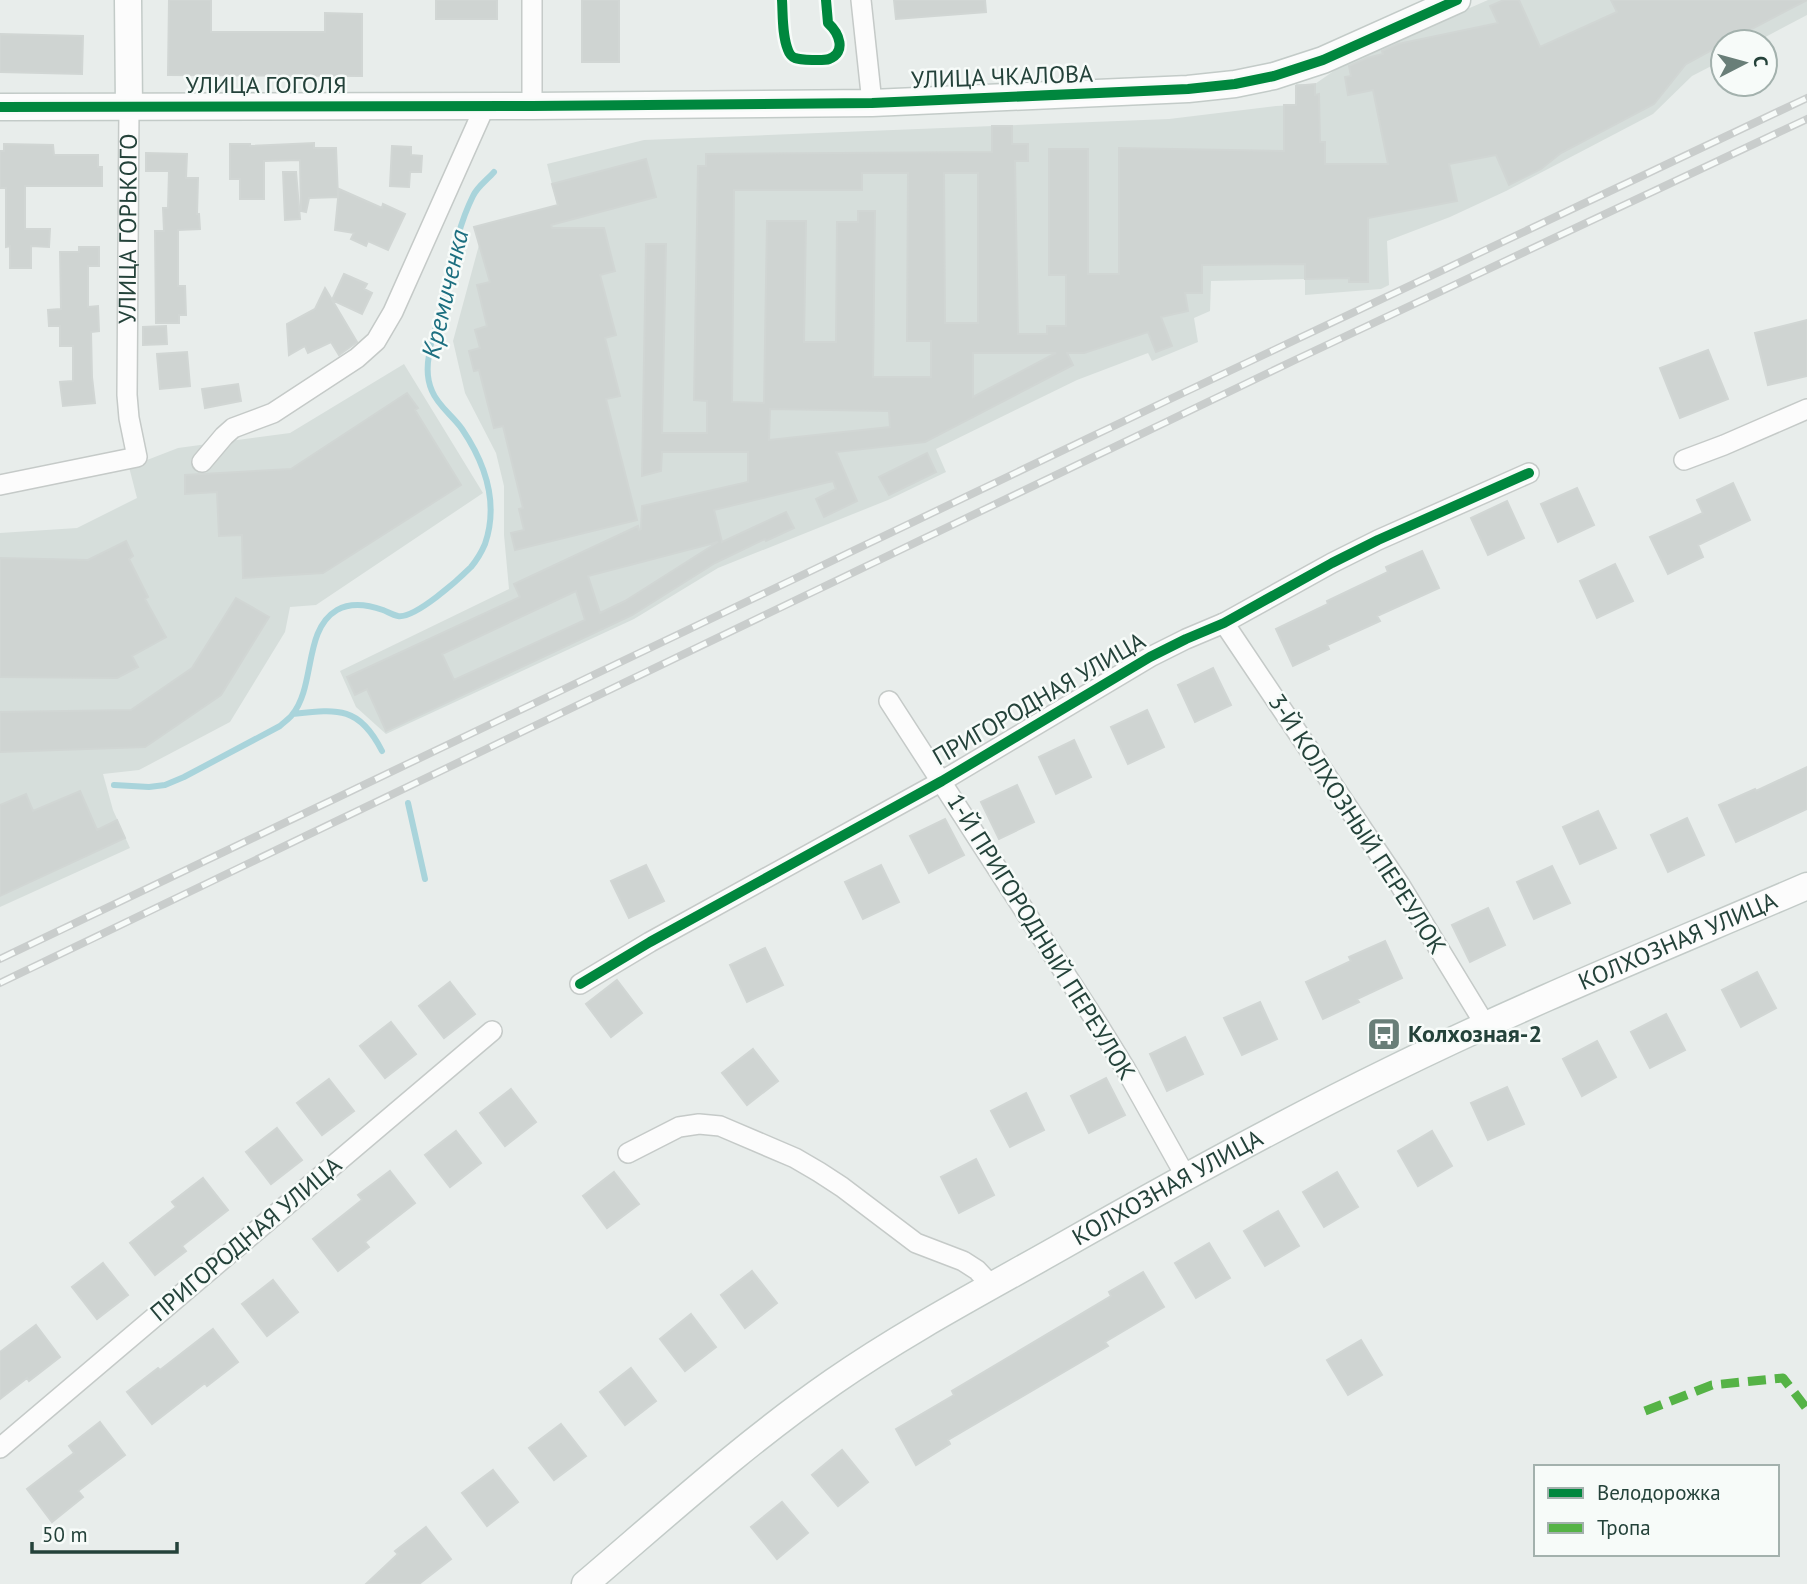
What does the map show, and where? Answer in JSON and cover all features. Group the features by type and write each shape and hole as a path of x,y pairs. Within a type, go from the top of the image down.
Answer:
{"street":[{"name":"УЛИЦА ГОРЬКОГО","path":"0,485 137,457 129,418 127,382 128,0"},
{"path":"532,0 532,106"},
{"path":"862,0 872,103"},
{"name":"УЛИЦА ЧКАЛОВА","path":"532,106 872,103 1132,93 1235,84 1274,76 1324,60 1457,0"},
{"path":"202,462 233,428 273,413 357,358 376,341 393,313 485,106"},
{"name":"УЛИЦА ГОГОЛЯ","path":"0,107 532,106"},
{"path":"1684,460 1807,409"},
{"name":"ПРИГОРОДНАЯ УЛИЦА","path":"580,984 650,942 942,781 1150,657 1224,623 1378,540 1529,473"},
{"name":"3-Й КОЛХОЗНЫЙ ПЕРЕУЛОК","path":"1224,623 1400,885 1486,1026"},
{"name":"1-Й ПРИГОРОДНЫЙ ПЕРЕУЛОК","path":"888,701 1097,1023 1131,1078 1185,1177"},
{"name":"КОЛХОЗНАЯ УЛИЦА","path":"585,1584 740,1451 789,1413 890,1345 992,1286 1185,1177 1349,1090 1486,1026 1807,886"},
{"name":"ПРИГОРОДНАЯ УЛИЦА","path":"0,1448 492,1031"},
{"path":"628,1153 679,1127 699,1124 720,1126 795,1158 819,1172 916,1243 963,1261 977,1270 992,1286"}],"shaded area":[{"path":"1488,0 1807,0 1807,15 1779,30 1709,28 1709,67 1692,76 1653,114 1506,191 1450,217 1387,241 1389,285 1381,289 1305,295 1305,279 1211,281 1210,311 1194,318 1198,342 1152,361 1148,353 1077,380 936,449 946,472 888,500 718,568 634,619 386,734 356,707 340,671 509,589 504,535 504,486 496,453 465,393 453,341 479,245 474,227 557,205 547,164 644,140 1169,119 1295,105 1296,84 1315,84 1348,61"},
{"path":"404,364 483,493 316,605 290,607 285,632 230,722 139,770 103,774 113,810 130,848 0,907 0,533 77,528 137,498 129,467 178,448 290,433"}],"building":[{"path":"169,0 211,0 211,32 325,32 325,13 362,14 362,76 168,75"},
{"path":"436,0 497,0 497,19 436,19"},
{"path":"582,0 619,0 619,62 582,62"},
{"path":"894,0 985,0 986,12 896,19"},
{"path":"1504,0 1519,0 1540,47 1617,12 1611,0 1807,0 1754,28 1709,28 1709,52 1686,64 1654,104 1561,153 1541,169 1509,185 1496,155 1449,164 1457,201 1368,218 1368,282 1349,282 1349,278 1305,279 1305,264 1202,265 1202,293 1185,293 1188,311 1161,317 1172,346 1156,352 1148,332 1084,353 1067,353 1073,365 925,442 836,452 857,501 824,517 816,499 836,489 833,481 714,510 722,542 786,512 794,528 715,563 632,615 386,731 367,689 355,695 347,677 520,597 514,584 638,526 639,530 641,529 642,506 748,482 748,452 662,452 661,471 642,476 646,244 666,244 662,433 707,433 707,401 694,400 698,166 706,166 706,154 992,152 992,126 1012,126 1012,144 1028,144 1028,161 1015,161 1018,334 1047,334 1047,326 1066,326 1066,275 1049,275 1049,149 1088,149 1088,274 1119,274 1119,148 1284,151 1284,105 1296,105 1296,86 1315,84 1315,95 1319,94 1320,142 1325,142 1325,164 1388,164 1373,90 1348,95 1345,77 1351,76 1349,66 1383,54 1382,51 1398,44 1498,23 1490,6","holes":["862,173 908,173 907,341 931,341 931,377 873,377 875,211 858,211 858,222 837,222 836,342 804,342 806,221 767,221 764,403 732,402 734,190 862,190","944,173 978,173 978,323 945,323","973,353 1056,353 973,397","770,409 889,411 890,427 769,440","718,542 625,601 600,613 588,576","576,591 585,620 454,680 442,654"]},
{"path":"0,34 83,36 82,74 0,72"},
{"path":"314,143 314,148 336,148 338,197 309,198 306,212 301,211 300,160 264,161 264,199 240,199 240,179 230,179 230,144 250,146"},
{"path":"4,144 53,145 54,155 98,155 98,167 102,167 102,186 25,186 25,229 50,229 49,247 31,246 31,268 10,268 10,246 6,247 6,188 0,188 0,151 4,151"},
{"path":"392,146 411,147 411,155 422,156 421,172 410,172 409,187 390,186"},
{"path":"146,153 187,154 186,178 198,178 197,214 200,229 178,230 178,286 185,286 186,315 179,315 179,323 156,323 155,231 164,231 163,208 168,208 169,171 146,171"},
{"path":"646,159 656,197 551,225 552,228 604,228 615,271 600,275 616,335 605,338 620,396 606,399 637,520 515,550 511,533 524,530 519,509 523,508 503,426 494,428 479,370 474,371 469,351 480,348 475,330 487,326 477,285 490,282 474,227 558,205 552,184"},
{"path":"283,172 296,172 300,219 285,220"},
{"path":"339,189 382,208 383,204 405,214 388,250 368,241 366,246 351,239 354,233 335,230"},
{"path":"79,247 99,247 99,266 88,266 88,307 98,306 99,331 91,332 95,403 63,406 60,382 73,381 73,346 60,346 60,326 49,326 48,310 61,309 60,252 79,252"},
{"path":"344,274 367,284 364,289 372,293 362,314 332,300"},
{"path":"325,288 357,342 339,355 331,342 308,353 305,346 289,355 287,324 315,309"},
{"path":"1807,320 1807,376 1768,385 1755,333"},
{"path":"166,326 167,344 143,345 143,327"},
{"path":"1708,350 1728,399 1680,418 1660,368"},
{"path":"187,352 190,386 160,389 157,354"},
{"path":"238,384 241,401 205,408 202,389"},
{"path":"407,393 461,485 323,573 243,578 242,535 219,536 217,492 185,494 185,475 291,469"},
{"path":"927,453 936,472 889,495 879,477"},
{"path":"1733,483 1750,520 1698,545 1703,557 1668,574 1650,537 1703,513 1697,500"},
{"path":"1577,488 1594,525 1558,542 1541,504"},
{"path":"1507,501 1524,538 1488,555 1471,518"},
{"path":"126,541 133,556 129,559 148,597 145,599 166,637 132,656 138,667 117,678 0,677 0,558 88,560"},
{"path":"1422,551 1439,588 1377,616 1380,621 1327,645 1329,649 1293,666 1276,629 1388,572 1386,567"},
{"path":"1615,564 1633,601 1597,618 1580,581"},
{"path":"236,598 269,617 221,695 145,747 0,752 0,712 131,710 192,668"},
{"path":"1213,668 1231,705 1195,722 1178,685"},
{"path":"1147,710 1164,747 1128,764 1111,727"},
{"path":"1074,740 1091,777 1056,794 1039,757"},
{"path":"1807,767 1807,809 1736,842 1719,805"},
{"path":"1017,785 1034,822 999,839 981,802"},
{"path":"80,791 97,830 117,820 125,838 0,896 0,805 26,794 33,811"},
{"path":"1598,811 1616,848 1580,864 1563,827"},
{"path":"1687,818 1704,855 1668,872 1651,835"},
{"path":"945,819 964,855 929,873 910,836"},
{"path":"646,865 664,901 629,918 611,881"},
{"path":"881,865 899,902 863,919 845,882"},
{"path":"1552,866 1570,903 1534,919 1517,882"},
{"path":"1488,908 1505,945 1470,962 1452,925"},
{"path":"1385,941 1402,978 1323,1019 1306,982 1351,961 1349,957"},
{"path":"765,948 783,985 747,1002 730,965"},
{"path":"1757,972 1776,1008 1741,1027 1722,990"},
{"path":"617,980 642,1013 611,1037 586,1004"},
{"path":"450,982 475,1014 444,1038 419,1006"},
{"path":"1260,1002 1277,1039 1242,1055 1224,1018"},
{"path":"1666,1014 1685,1050 1650,1068 1631,1032"},
{"path":"391,1022 416,1054 385,1078 360,1046"},
{"path":"1185,1037 1203,1074 1167,1091 1150,1054"},
{"path":"1597,1041 1616,1077 1582,1096 1563,1059"},
{"path":"753,1049 778,1081 747,1105 722,1073"},
{"path":"1106,1078 1125,1115 1089,1133 1071,1096"},
{"path":"329,1079 354,1111 322,1135 297,1103"},
{"path":"1507,1087 1524,1124 1488,1140 1471,1103"},
{"path":"511,1089 536,1122 505,1146 480,1113"},
{"path":"1026,1093 1044,1130 1010,1147 991,1111"},
{"path":"277,1128 302,1160 271,1184 246,1152"},
{"path":"456,1131 481,1163 450,1187 425,1155"},
{"path":"1432,1131 1452,1166 1418,1186 1398,1151"},
{"path":"976,1159 994,1195 959,1213 941,1177"},
{"path":"390,1171 415,1203 365,1242 369,1247 338,1271 313,1239 362,1200 358,1195"},
{"path":"614,1172 639,1204 607,1228 583,1196"},
{"path":"1337,1172 1358,1207 1324,1227 1303,1192"},
{"path":"203,1178 228,1210 182,1246 186,1251 155,1275 130,1243 176,1207 172,1202"},
{"path":"1278,1211 1299,1246 1265,1266 1244,1231"},
{"path":"1209,1243 1230,1278 1196,1298 1175,1263"},
{"path":"103,1263 128,1295 97,1319 72,1287"},
{"path":"752,1271 777,1303 745,1328 721,1295"},
{"path":"1143,1272 1164,1307 1105,1342 1108,1346 948,1440 950,1444 916,1465 896,1429 954,1395 952,1391 1111,1296 1109,1292"},
{"path":"273,1280 298,1312 267,1336 242,1304"},
{"path":"691,1314 716,1347 685,1371 660,1339"},
{"path":"36,1325 60,1357 0,1399 0,1352"},
{"path":"213,1329 238,1362 207,1386 205,1383 152,1424 127,1392"},
{"path":"1361,1340 1382,1375 1348,1395 1327,1360"},
{"path":"631,1368 656,1401 625,1425 600,1392"},
{"path":"100,1422 125,1455 78,1491 83,1497 52,1522 27,1489 74,1453 69,1446"},
{"path":"561,1424 586,1456 554,1480 529,1448"},
{"path":"842,1450 868,1482 838,1506 812,1475"},
{"path":"493,1470 518,1502 487,1526 462,1493"},
{"path":"782,1502 808,1533 777,1559 751,1527"},
{"path":"426,1527 451,1559 419,1584 366,1584 398,1554 395,1551"}],"waterway":[{"name":"Кремиченка","path":"114,785 165,785 280,726 291,716 299,703 314,644 326,619 342,607 354,605 372,607 398,616 406,615 447,589 479,556 485,544 491,514 487,484 470,442 435,396 429,382 428,364 462,223 475,193 494,172"},
{"path":"293,714 323,711 356,718 373,736 382,751"},
{"path":"408,803 425,879"}],"railway":[{"path":"0,959 1166,401 1807,98"},
{"path":"0,983 1295,360 1807,119"}],"marked path":[{"path":"1645,1411 1712,1385 1783,1378 1807,1409"}],"cycle path":[{"path":"782,0 784,32 789,52 795,58 817,60 835,56 839,47 838,37 828,23 826,0"},
{"path":"0,107 872,103 1188,89 1274,76 1323,60 1457,0"},
{"path":"580,984 650,942 942,781 1150,657 1224,623 1378,540 1529,473"}],"place":[{"name":"Колхозная-2","path":"1384,1034"}]}
